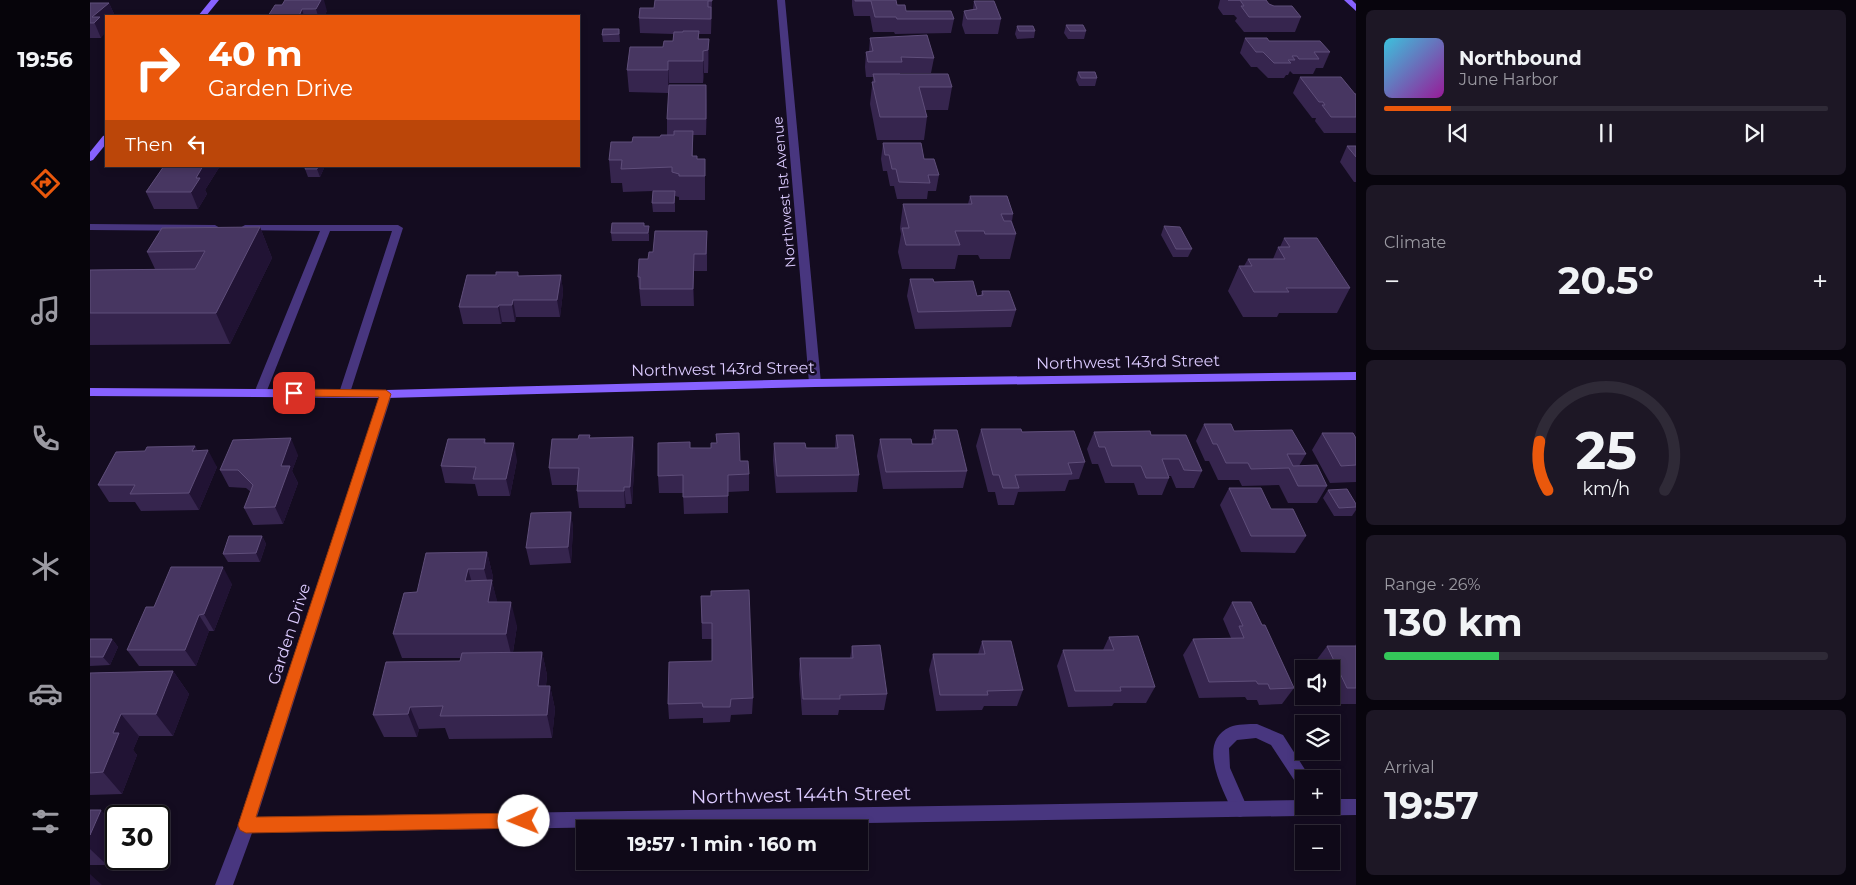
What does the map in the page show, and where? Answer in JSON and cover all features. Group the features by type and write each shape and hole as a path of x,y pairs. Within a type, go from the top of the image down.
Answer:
{"street":[{"path":"203,15 215,0"},
{"name":"Northwest 1st Avenue","path":"781,0 815,383"},
{"path":"1348,0 1356,9"},
{"path":"90,158 105,139"},
{"path":"90,228 398,228 346,393"},
{"path":"260,393 326,228"},
{"name":"Northwest 143rd Street","path":"90,392 386,394 815,383 1356,376"},
{"name":"Garden Drive","path":"224,885 246,825 386,394"},
{"path":"1240,809 1222,768 1221,745 1233,733 1257,731 1278,740 1297,770"},
{"name":"Northwest 144th Street","path":"246,825 1295,808"},
{"name":"Northwest 144th Street","path":"1340,808 1356,808"}],"building":[{"path":"285,0 321,0 316,9 302,9 299,15 269,15 275,5 282,5"},
{"path":"655,0 712,0 708,1 708,7 711,7 711,19 639,18 640,8 654,8"},
{"path":"855,0 896,0 897,5 905,5 906,11 951,11 954,19 875,17 871,1"},
{"path":"1240,0 1266,0 1274,6 1292,6 1301,17 1249,17 1241,6 1244,6"},
{"path":"974,1 994,1 1001,19 967,19 964,11 977,9"},
{"path":"90,3 109,3 92,17 100,17 94,23 90,23"},
{"path":"1066,25 1083,25 1086,31 1070,31"},
{"path":"1017,26 1033,26 1035,31 1019,31"},
{"path":"603,29 619,29 619,34 602,35"},
{"path":"699,31 698,39 709,39 708,50 703,51 703,61 668,61 668,70 627,70 630,47 663,47 664,41 673,41 674,32"},
{"path":"927,35 934,58 901,57 902,62 868,62 866,52 873,51 870,38"},
{"path":"1245,38 1267,38 1269,41 1320,41 1330,52 1314,52 1319,59 1299,59 1297,56 1292,56 1295,60 1288,60 1291,63 1274,63 1263,52 1256,52"},
{"path":"1078,72 1095,72 1097,78 1081,78"},
{"path":"873,74 948,74 952,87 919,87 927,117 880,117 872,82 875,82"},
{"path":"1300,77 1341,77 1356,94 1356,117 1331,117 1322,105 1325,105 1323,102 1319,102"},
{"path":"669,85 706,85 706,119 667,119"},
{"path":"674,131 693,131 692,156 697,156 697,159 705,159 705,176 679,176 679,174 672,172 672,167 621,169 622,160 609,160 611,142 632,142 633,137 674,135"},
{"path":"883,143 921,143 924,159 934,159 939,175 928,175 930,183 899,182 896,169 892,169 889,155 885,155"},
{"path":"1347,146 1356,146 1356,157"},
{"path":"163,167 202,167 196,178 200,178 191,192 146,192"},
{"path":"306,167 318,167 317,169 305,169"},
{"path":"653,191 675,191 674,203 652,203"},
{"path":"970,196 1007,196 1013,214 1001,214 1004,221 1011,221 1016,234 985,234 984,231 955,231 960,245 906,245 902,228 909,228 903,204 972,204"},
{"path":"612,223 644,223 644,226 649,226 648,233 611,233"},
{"path":"1164,226 1180,227 1192,249 1176,249"},
{"path":"260,227 216,313 90,313 90,270 195,269 205,251 147,252 162,228"},
{"path":"655,231 707,231 706,254 694,254 693,289 640,289 640,277 638,277 639,259 648,259 649,252 653,252"},
{"path":"1284,238 1317,238 1350,288 1286,288 1289,292 1254,292 1239,266 1252,266 1248,259 1285,259 1278,247 1290,247"},
{"path":"496,272 518,272 518,276 561,275 557,300 513,300 512,305 499,305 498,307 459,307 467,275 496,275"},
{"path":"910,279 933,279 934,282 973,281 977,296 983,295 982,291 1009,291 1016,310 918,312"},
{"path":"1204,424 1231,424 1234,431 1292,430 1306,454 1287,454 1293,466 1317,465 1327,486 1298,486 1289,468 1251,469 1248,463 1226,463 1217,444 1213,444"},
{"path":"981,429 1021,429 1022,432 1074,431 1085,462 1068,463 1072,474 1015,475 1019,488 1003,488 999,475 993,475"},
{"path":"934,430 957,430 967,471 886,472 880,439 911,439 912,444 933,444 932,439 936,439"},
{"path":"1150,431 1151,435 1186,435 1202,471 1184,470 1179,459 1162,459 1169,478 1146,478 1141,466 1112,466 1105,447 1099,447 1094,432"},
{"path":"739,433 740,461 748,461 749,474 728,475 728,496 683,497 683,475 658,476 658,443 690,442 690,448 711,448 711,443 717,443 716,434"},
{"path":"1322,433 1353,433 1356,438 1356,465 1341,466"},
{"path":"579,435 590,435 589,438 633,437 630,487 624,487 624,491 577,491 579,468 549,468 552,439 578,439"},
{"path":"836,435 853,435 859,475 777,476 774,443 805,443 806,448 838,448"},
{"path":"291,438 281,466 290,466 275,507 244,508 253,485 238,470 220,470 233,440"},
{"path":"448,439 485,439 484,443 514,443 506,479 473,479 476,467 441,466"},
{"path":"195,446 192,451 208,450 189,493 130,494 135,485 98,485 116,452 145,451 147,447"},
{"path":"1229,488 1261,488 1271,509 1293,509 1306,536 1251,536"},
{"path":"1347,489 1356,507 1339,508 1328,490"},
{"path":"571,512 568,547 526,548 531,513"},
{"path":"229,536 262,536 256,553 223,554"},
{"path":"487,552 484,569 468,569 465,581 492,580 488,602 511,602 506,634 393,634 404,593 417,592 426,553"},
{"path":"171,567 223,567 204,614 199,615 185,650 127,650 146,607 154,607"},
{"path":"749,590 753,698 731,699 730,707 703,707 702,703 668,704 669,662 712,661 712,623 702,623 701,596 711,596 711,591"},
{"path":"1232,602 1251,602 1262,625 1265,625 1294,688 1270,689 1268,684 1258,684 1256,681 1209,682 1193,639 1244,638 1239,626 1243,626"},
{"path":"1138,636 1155,687 1120,687 1121,691 1075,691 1063,650 1114,650 1109,637"},
{"path":"90,639 112,639 103,657 90,657"},
{"path":"982,641 1011,641 1023,690 987,691 988,695 940,695 933,654 985,654"},
{"path":"880,645 887,694 840,695 840,699 803,699 800,658 853,658 852,646"},
{"path":"1327,646 1356,646 1356,688 1347,688 1340,673 1340,660 1334,660"},
{"path":"542,652 538,686 550,686 547,715 440,716 443,706 410,707 408,714 373,715 386,662 460,661 462,653"},
{"path":"173,671 156,714 121,714 113,733 119,733 103,772 90,773 90,673"},
{"path":"90,810 101,810 90,835"}],"route":[{"path":"294,393 386,394 246,825 524,821"}]}
